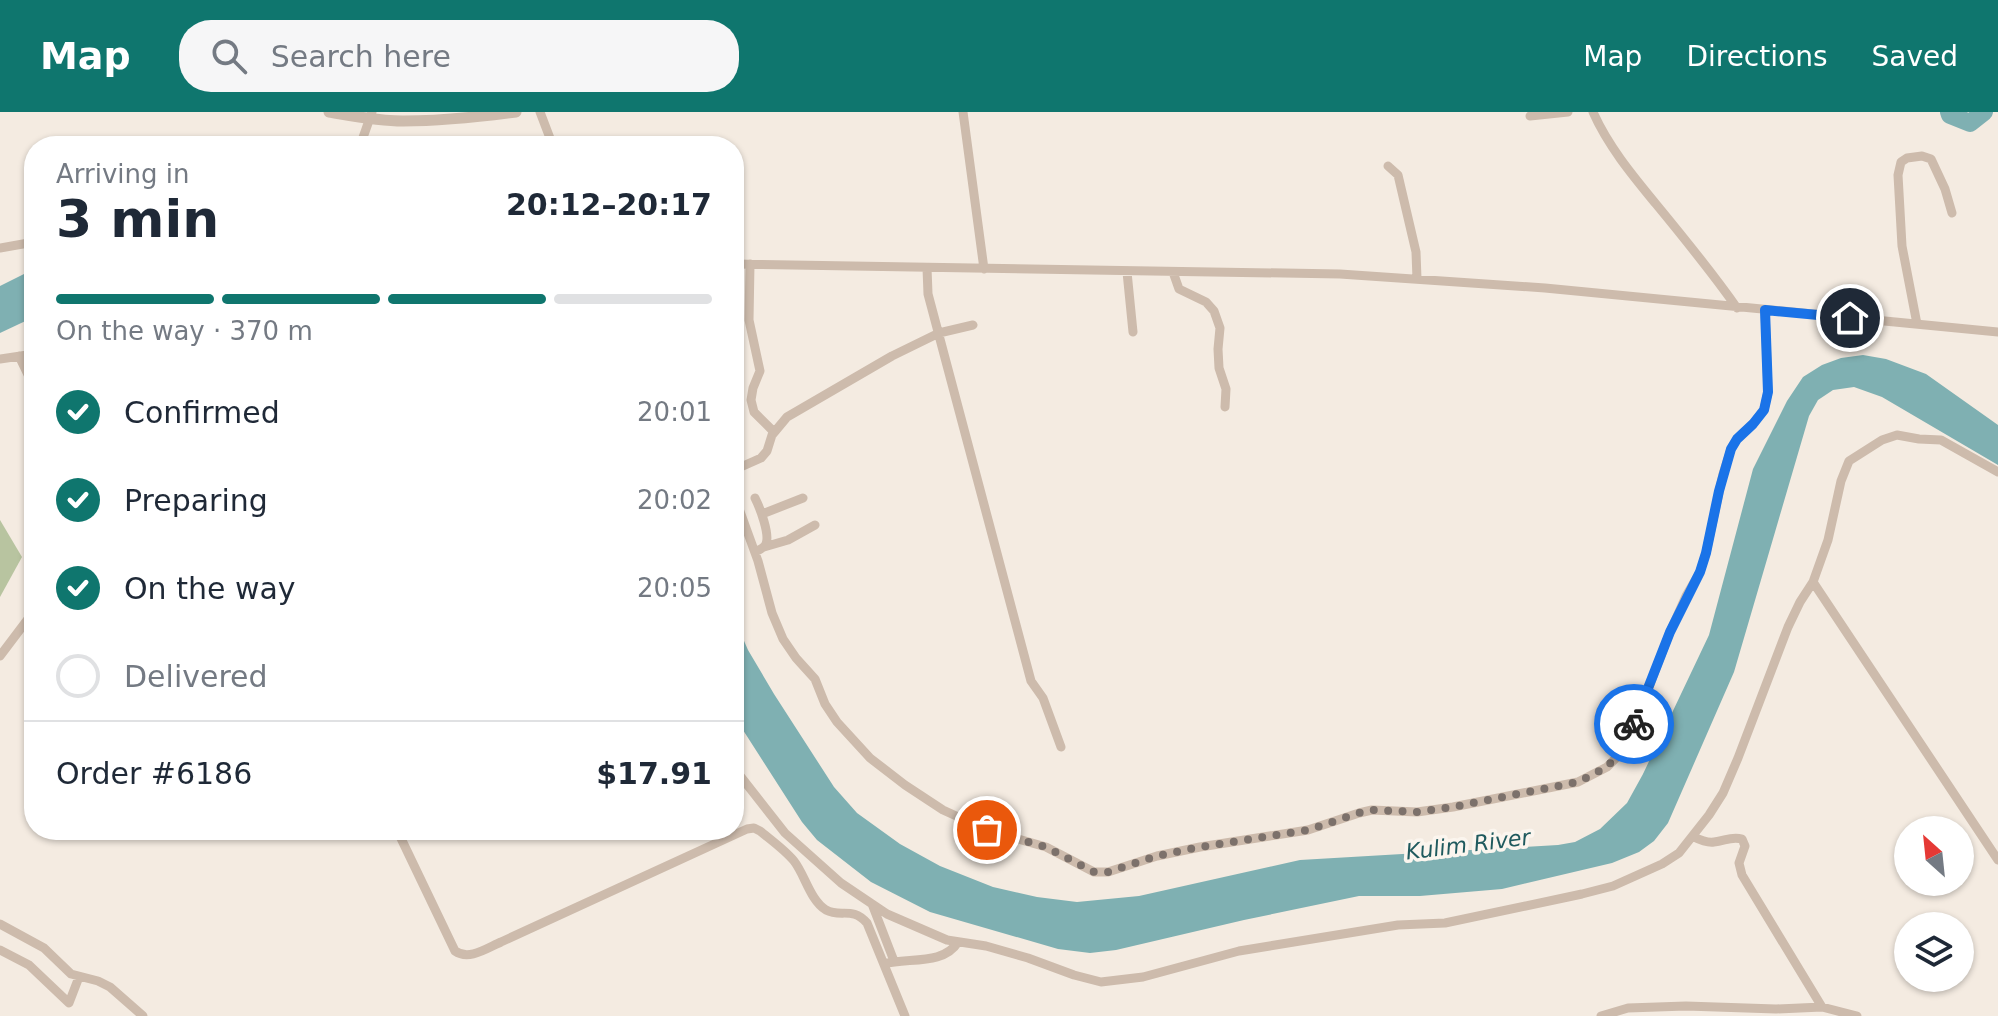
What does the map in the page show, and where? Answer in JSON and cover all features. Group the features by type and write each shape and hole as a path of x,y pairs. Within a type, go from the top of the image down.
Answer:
{"street":[{"path":"329,112 402,121 516,112"},
{"path":"540,112 549,136"},
{"path":"963,112 984,269"},
{"path":"1530,116 1568,112"},
{"path":"1593,112 1605,136 1636,180 1719,281 1737,308"},
{"path":"364,136 371,116"},
{"path":"1917,324 1902,246 1898,175 1901,162 1922,156 1931,159 1952,213"},
{"path":"1388,166 1398,175 1416,252 1417,279"},
{"path":"0,248 24,244"},
{"path":"744,264 1340,274 1545,288 1998,332"},
{"path":"750,264 749,320 760,371 751,400 754,412 774,432"},
{"path":"927,268 928,294 1031,681 1043,698 1061,747"},
{"path":"1127,272 1133,332"},
{"path":"1173,272 1179,289 1206,302 1214,311 1220,328 1219,368 1226,389 1225,407"},
{"path":"744,527 760,550 772,613 783,639 815,679 825,704 837,722 870,758 943,810 987,830 1046,847 1094,872 1108,872 1157,856 1200,847 1308,830 1372,810 1417,812 1546,790 1578,782 1607,767 1628,742 1670,632 1703,562 1731,449 1764,410 1768,392 1765,310"},
{"path":"744,466 761,458 772,435 787,417 892,356 939,333 973,325"},
{"path":"0,359 24,355"},
{"path":"19,356 24,366"},
{"path":"744,781 785,833 841,883 887,914 947,940 986,946 1101,982 1143,977 1239,951 1301,943 1353,931 1445,923 1582,894 1613,886 1679,853 1694,837 1723,793 1788,627 1813,582 1828,540 1841,481 1849,461 1882,440 1897,435 1941,440 1998,472"},
{"path":"755,498 762,514 767,542 760,550"},
{"path":"762,514 803,498"},
{"path":"760,550 788,540 815,525"},
{"path":"1813,582 1998,860"},
{"path":"0,656 24,624"},
{"path":"744,830 754,828 760,831 793,860 824,909 860,915 889,962"},
{"path":"1694,837 1706,842 1735,837 1742,839 1745,846 1739,863 1742,875 1822,1007"},
{"path":"402,840 455,951 461,956 501,942 723,840"},
{"path":"872,903 905,1016"},
{"path":"0,924 44,948 78,980 98,981 110,987 143,1016"},
{"path":"889,962 935,958 945,954 958,942"},
{"path":"0,950 29,965 69,1003 78,980"},
{"path":"1601,1016 1628,1008 1686,1006 1775,1013 1822,1007 1857,1016"}],"green space":[{"path":"0,520 22,557 0,597"}],"water":[{"path":"24,274 24,322 0,333 0,286"},
{"path":"1863,355 1886,359 1926,374 1998,425 1998,465 1882,397 1854,387 1833,390 1818,400 1809,416 1734,672 1668,823 1654,841 1639,852 1612,863 1502,889 1420,896 1359,896 1116,950 1090,953 1058,949 930,912 871,882 817,840 744,732 744,641 834,787 857,813 900,844 940,866 993,887 1037,897 1077,902 1139,896 1300,860 1575,842 1600,829 1627,803 1643,774 1709,635 1753,469 1787,401 1803,377 1841,358"}],"waterway":[{"path":"1949,112 1970,123 1984,112"}],"way so far":[{"path":"987,830 1046,847 1094,872 1108,872 1157,856 1308,830 1372,810 1417,812 1578,782 1607,767 1618,756 1628,742 1634,724"}],"route":[{"path":"1634,724 1670,632 1700,572 1731,449 1764,410 1768,392 1765,310 1850,318"}],"water label":[{"name":"Kulim River","path":"1468,844"}]}
